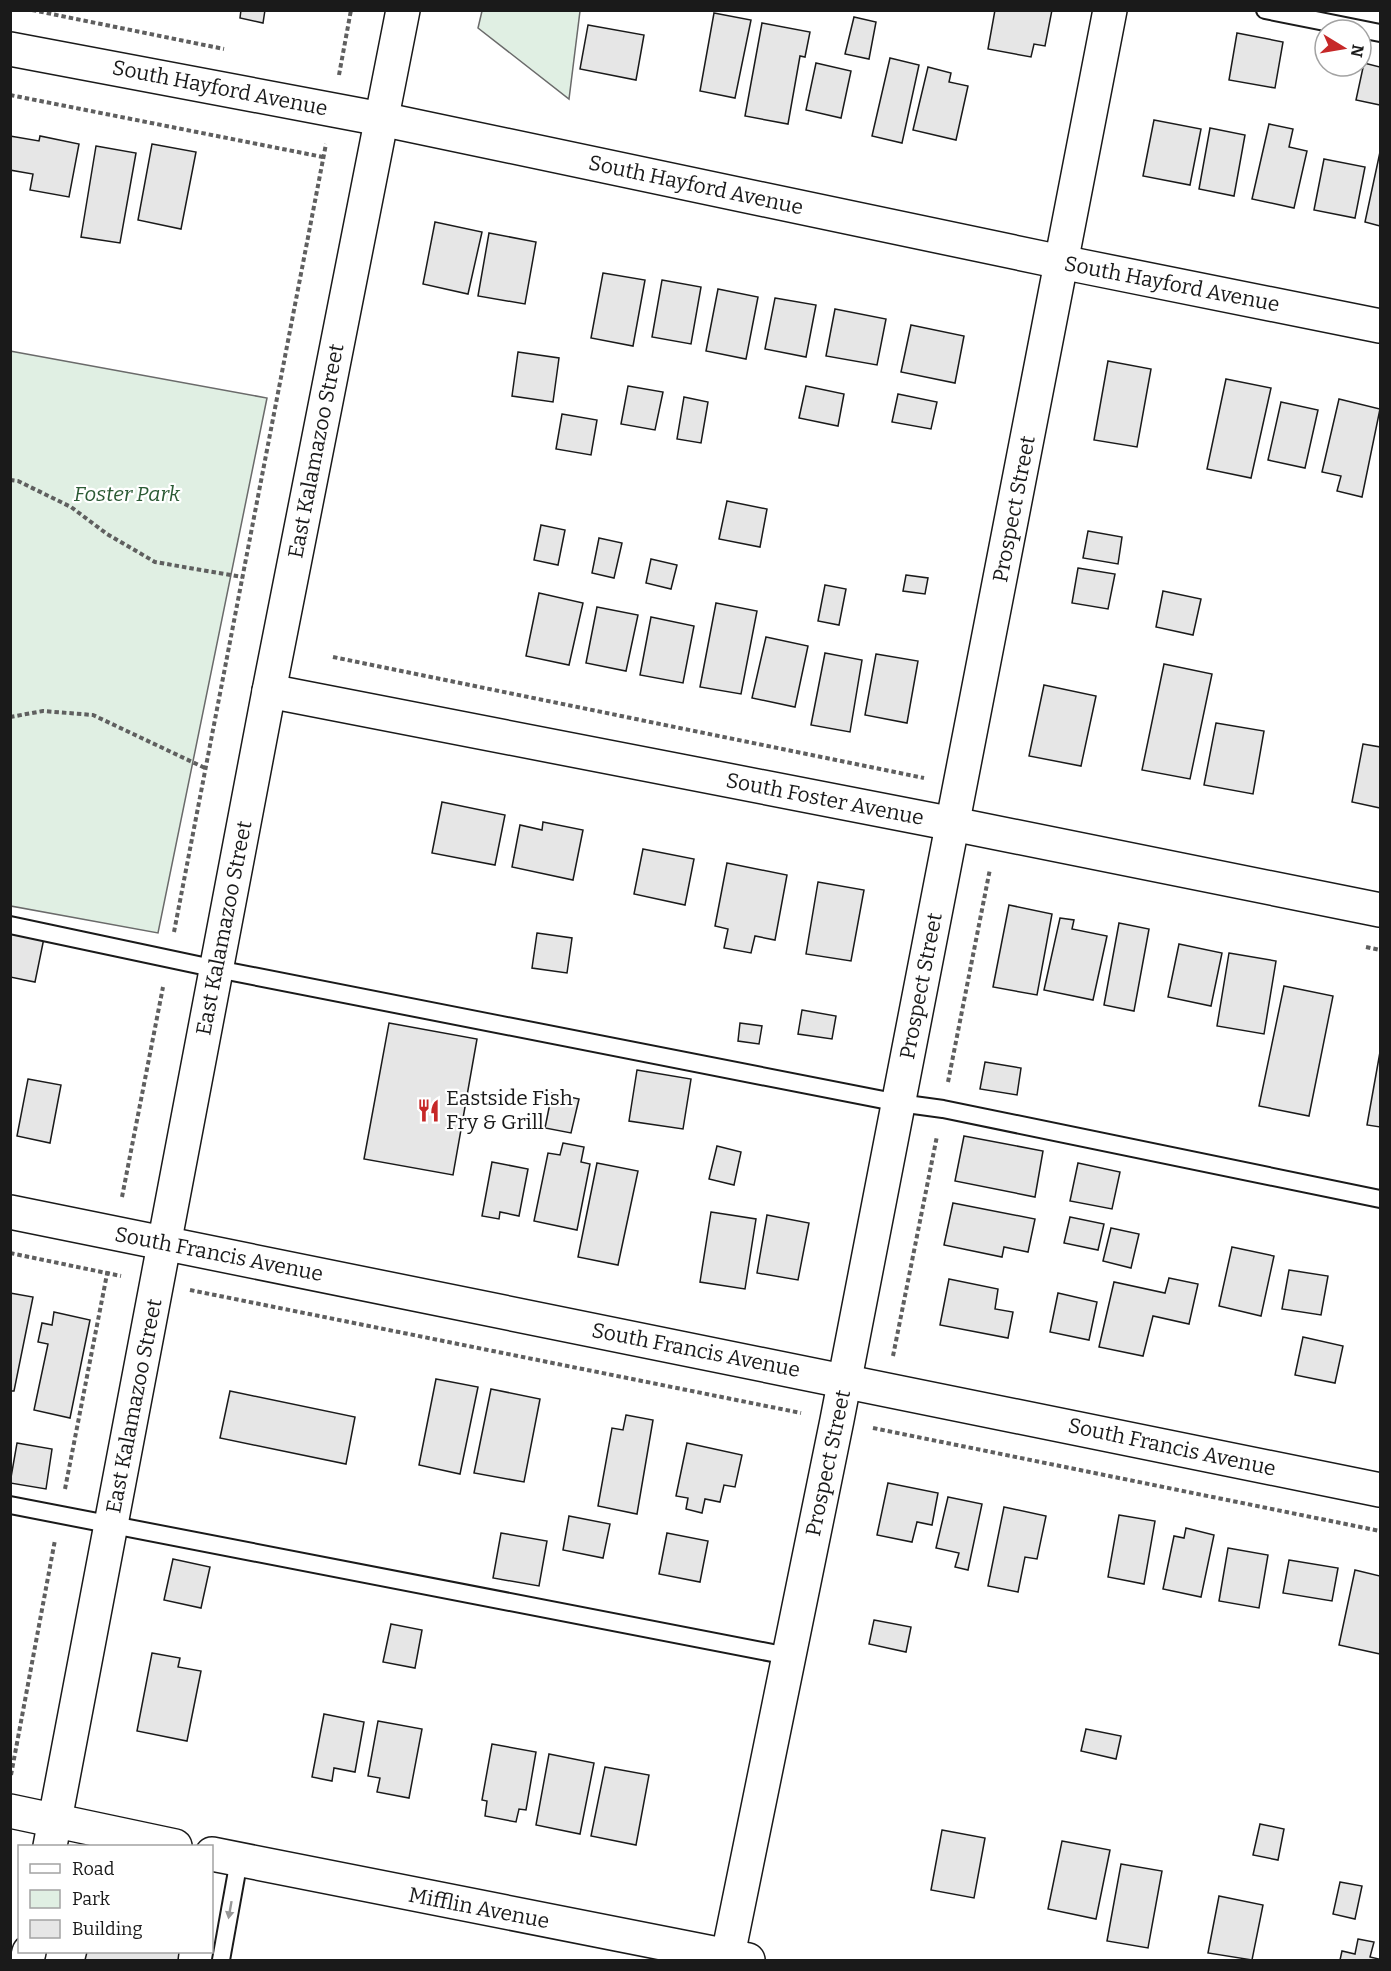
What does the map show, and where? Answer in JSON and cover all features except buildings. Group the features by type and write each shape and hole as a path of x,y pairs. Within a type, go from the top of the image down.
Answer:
{"street":[{"name":"East Kalamazoo Street","path":"53,1833 270,691 403,10"},
{"name":"Prospect Street","path":"734,1959 788,1656 845,1381 1110,10"},
{"name":"South Hayford Avenue","path":"10,49 381,119 1061,262 1380,326"},
{"name":"South Foster Avenue","path":"270,691 1380,910"},
{"name":"South Francis Avenue","path":"10,1212 1380,1490"},
{"path":"10,1811 53,1833 166,1845"},
{"name":"Mifflin Avenue","path":"225,1857 734,1959"}],"lane":[{"path":"1265,10 1380,33"},
{"path":"10,925 217,969 899,1103 943,1109 1380,1199"},
{"path":"10,1505 788,1656"},
{"path":"221,1960 225,1857"}],"path":[{"path":"32,10 226,50"},
{"path":"10,1775 351,10"},
{"path":"328,70 340,73"},
{"path":"10,94 323,157"},
{"path":"10,480 18,481 71,507 107,534 155,562 242,576"},
{"path":"333,657 960,785"},
{"path":"10,717 43,711 93,715 205,768"},
{"path":"945,863 1001,874"},
{"path":"1358,946 1380,950"},
{"path":"10,1253 1380,1531"}],"green space":[{"path":"482,11 580,11 569,99 478,28"},
{"name":"Foster Park","path":"10,351 267,398 158,933 11,906"}],"place":[{"name":"Eastside Fish Fry & Grill","path":"428,1110"}]}
